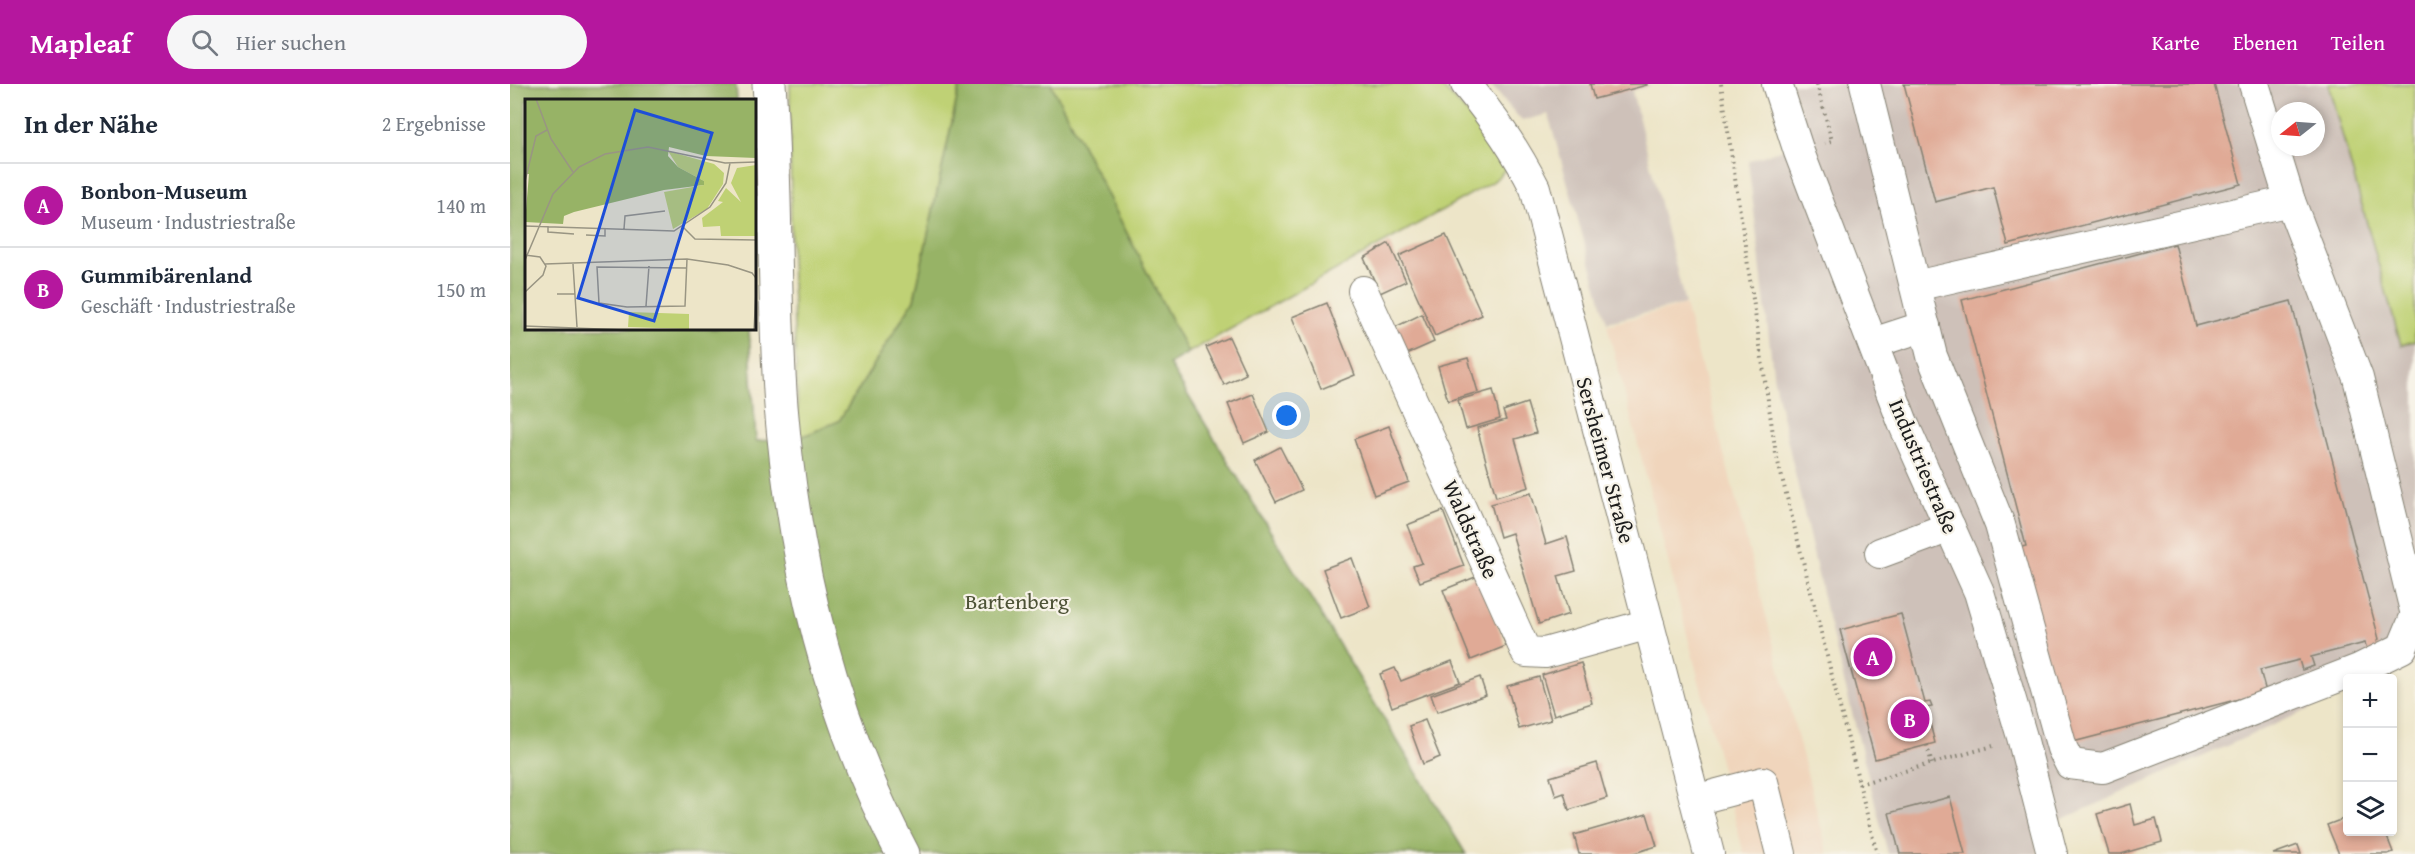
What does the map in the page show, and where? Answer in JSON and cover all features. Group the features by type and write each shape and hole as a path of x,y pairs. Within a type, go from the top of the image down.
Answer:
{"main road":[{"path":"769,84 782,406 791,498 801,561 816,629 838,705 860,763 903,854"}],"street":[{"name":"Sersheimer Straße","path":"1466,84 1519,156 1535,188 1709,854"},
{"name":"Industriestraße","path":"1777,84 1799,152 1903,423 1979,592 2022,737 2052,854"},
{"path":"1866,84 1932,356 2000,525 2062,748 2070,764 2103,768 2359,669 2402,648 2415,617"},
{"path":"2254,84 2290,201 2358,378 2415,611"},
{"path":"1915,286 2290,201"},
{"name":"Waldstraße","path":"1363,291 1526,652 1545,653 1649,624"},
{"path":"1873,343 1925,326"},
{"path":"1880,553 1950,527"},
{"path":"1695,800 1763,782 1781,854"}],"path":[{"path":"1721,84 1776,454 1877,854"},
{"path":"1859,784 2022,737"},
{"path":"1927,745 1932,764"}],"shaded area":[{"path":"1490,84 1654,84 1632,91 1685,304 1607,322 1548,114 1522,121"},
{"path":"1791,84 2415,84 2415,662 2387,674 2343,674 2343,694 2034,832 2039,854 1888,854 1826,610 1774,380 1748,161 1810,140"},
{"path":"1685,305 1828,854 1744,854 1607,325"}],"green space":[{"name":"Bartenberg","path":"510,84 736,84 737,99 525,99 525,330 749,330 756,441 799,438 839,421 914,300 960,84 1051,84 1188,353 1169,364 1466,854 510,854"},
{"path":"790,84 960,84 914,300 839,421 799,438 791,258"},
{"path":"1051,84 1439,84 1468,114 1506,169 1494,181 1188,353"},
{"path":"2328,84 2415,84 2415,341 2401,345"}],"building":[{"path":"1590,84 1647,84 1647,85 1594,99"},
{"path":"1904,84 2214,84 2241,184 2008,245 1993,187 1935,202"},
{"path":"1446,235 1482,315 1435,336 1399,256"},
{"path":"1389,243 1406,281 1380,293 1364,258"},
{"path":"2175,244 2196,326 2291,301 2379,639 2377,640 2379,649 2368,652 2365,643 2311,657 2314,666 2302,670 2299,660 2260,670 2266,692 2069,743 2018,548 2026,546 1962,300"},
{"path":"1327,303 1355,375 1321,389 1292,317"},
{"path":"1422,314 1434,342 1407,354 1395,327"},
{"path":"1229,337 1246,374 1224,385 1206,347"},
{"path":"1468,358 1478,392 1448,401 1438,366"},
{"path":"1493,390 1500,419 1466,429 1458,400"},
{"path":"1253,394 1269,432 1244,443 1228,404"},
{"path":"1527,403 1536,433 1515,439 1529,487 1496,497 1477,428 1506,420 1503,411"},
{"path":"1389,426 1409,482 1374,495 1354,439"},
{"path":"1280,447 1302,490 1276,502 1255,460"},
{"path":"1531,493 1546,544 1567,537 1576,571 1558,576 1569,614 1539,624 1512,533 1500,537 1491,504"},
{"path":"1443,511 1464,566 1420,582 1413,566 1422,563 1407,525"},
{"path":"1352,558 1370,607 1341,618 1323,569"},
{"path":"1478,576 1506,646 1471,660 1443,590"},
{"path":"1901,614 1925,703 1930,702 1932,707 1926,708 1935,743 1875,759 1840,630"},
{"path":"1452,661 1460,682 1392,707 1380,674 1395,668 1401,681"},
{"path":"1581,663 1592,703 1554,715 1542,675"},
{"path":"1480,677 1486,695 1437,712 1431,695"},
{"path":"1539,677 1551,720 1519,729 1507,686"},
{"path":"1425,720 1440,757 1423,764 1409,726"},
{"path":"1597,763 1607,798 1569,810 1564,793 1556,796 1550,777"},
{"path":"1950,797 1965,854 1900,854 1889,813"},
{"path":"2130,804 2135,825 2156,819 2162,842 2121,854 2109,854 2097,814"},
{"path":"1647,814 1657,846 1631,854 1579,854 1574,835"},
{"path":"2343,819 2343,836 2387,836 2393,852 2388,854 2339,854 2327,825"},
{"path":"2298,845 2301,854 2273,854"}],"place":[{"name":"Bonbon-Museum","path":"1873,657"},
{"name":"Gummibärenland","path":"1910,719"}]}
